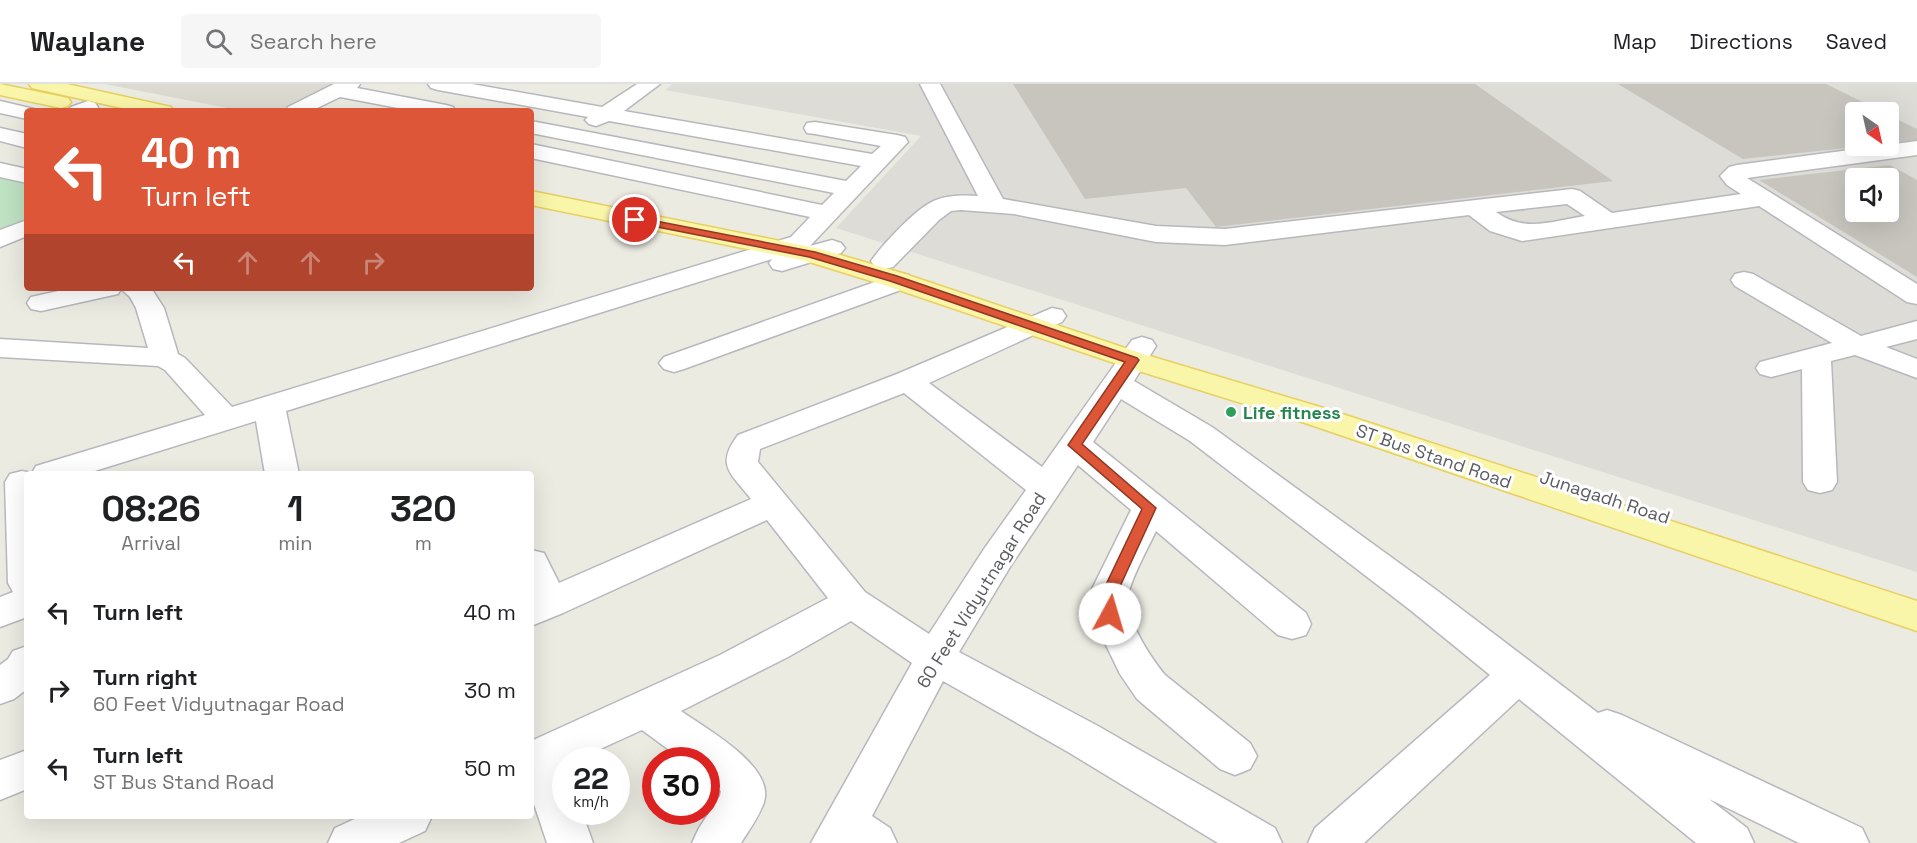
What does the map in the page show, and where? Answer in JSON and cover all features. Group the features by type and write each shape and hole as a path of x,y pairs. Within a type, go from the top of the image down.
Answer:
{"main road":[{"path":"39,84 150,108"},
{"path":"0,88 82,108"},
{"path":"534,188 806,248"},
{"name":"ST Bus Stand Road","path":"534,199 806,248 892,271 1041,321 1130,363 1316,417 1917,616"},
{"name":"Junagadh Road","path":"1130,363 1917,598"}],"street":[{"path":"438,84 877,162"},
{"path":"930,84 995,205"},
{"path":"307,108 344,87 433,108"},
{"path":"610,92 632,96 652,92"},
{"path":"536,156 573,135 632,96"},
{"path":"0,107 24,112"},
{"path":"120,471 271,415 806,248 826,213 897,142 793,124"},
{"path":"534,128 851,189"},
{"path":"0,134 24,140"},
{"path":"1917,148 1737,172 1732,176 1917,296"},
{"path":"536,156 826,213"},
{"path":"0,170 24,175"},
{"path":"674,363 892,271 940,206 960,201 1159,234 1225,237 1572,196 1608,221"},
{"path":"1474,208 1499,226 1522,233 1765,198"},
{"path":"0,239 24,228"},
{"path":"1744,280 1858,346 1917,369"},
{"path":"41,303 95,291"},
{"path":"140,291 147,298 165,358"},
{"path":"1041,321 908,381 749,442 742,452 742,464 852,602 935,658 1083,739 1259,843"},
{"path":"1771,368 1917,330"},
{"path":"0,348 165,358 175,364 226,419"},
{"path":"1816,357 1820,482"},
{"path":"1130,363 1201,434 1422,599 1731,843"},
{"name":"60 Feet Vidyutnagar Road","path":"851,836 935,658 997,558 1130,363"},
{"path":"908,381 1045,488"},
{"path":"78,471 226,419 271,415"},
{"path":"271,415 281,471"},
{"path":"1075,445 1292,624"},
{"path":"21,491 24,537"},
{"path":"534,578 540,607 774,503"},
{"path":"1149,508 1109,593 1110,614 1140,674 1151,687 1235,756"},
{"path":"570,843 536,759 646,709 820,621 852,602"},
{"path":"0,612 24,603"},
{"path":"0,687 24,667"},
{"path":"1331,843 1518,675"},
{"path":"1551,701 1846,843"},
{"path":"646,709 735,775 743,788 742,801 715,843"},
{"path":"0,780 24,770"}],"shaded area":[{"path":"105,84 333,84 284,108 227,108"},
{"path":"673,84 1917,84 1917,572 836,228 921,136 665,90"}],"green space":[{"path":"0,167 24,172 24,226 0,236"}],"building":[{"path":"1013,84 1475,84 1613,181 1216,227 1186,188 1085,199"},
{"path":"1618,84 1826,84 1863,102 1845,102 1845,148 1743,159"},
{"path":"1899,120 1917,129 1917,140 1899,142"},
{"path":"1890,165 1895,168 1864,168"},
{"path":"1845,170 1845,222 1899,222 1899,170 1917,180 1917,277 1759,180"}],"place":[{"name":"Life fitness","path":"1231,412"}],"route":[{"path":"635,220 811,254 894,279 1133,360 1075,445 1149,508 1109,593 1110,614"}]}
